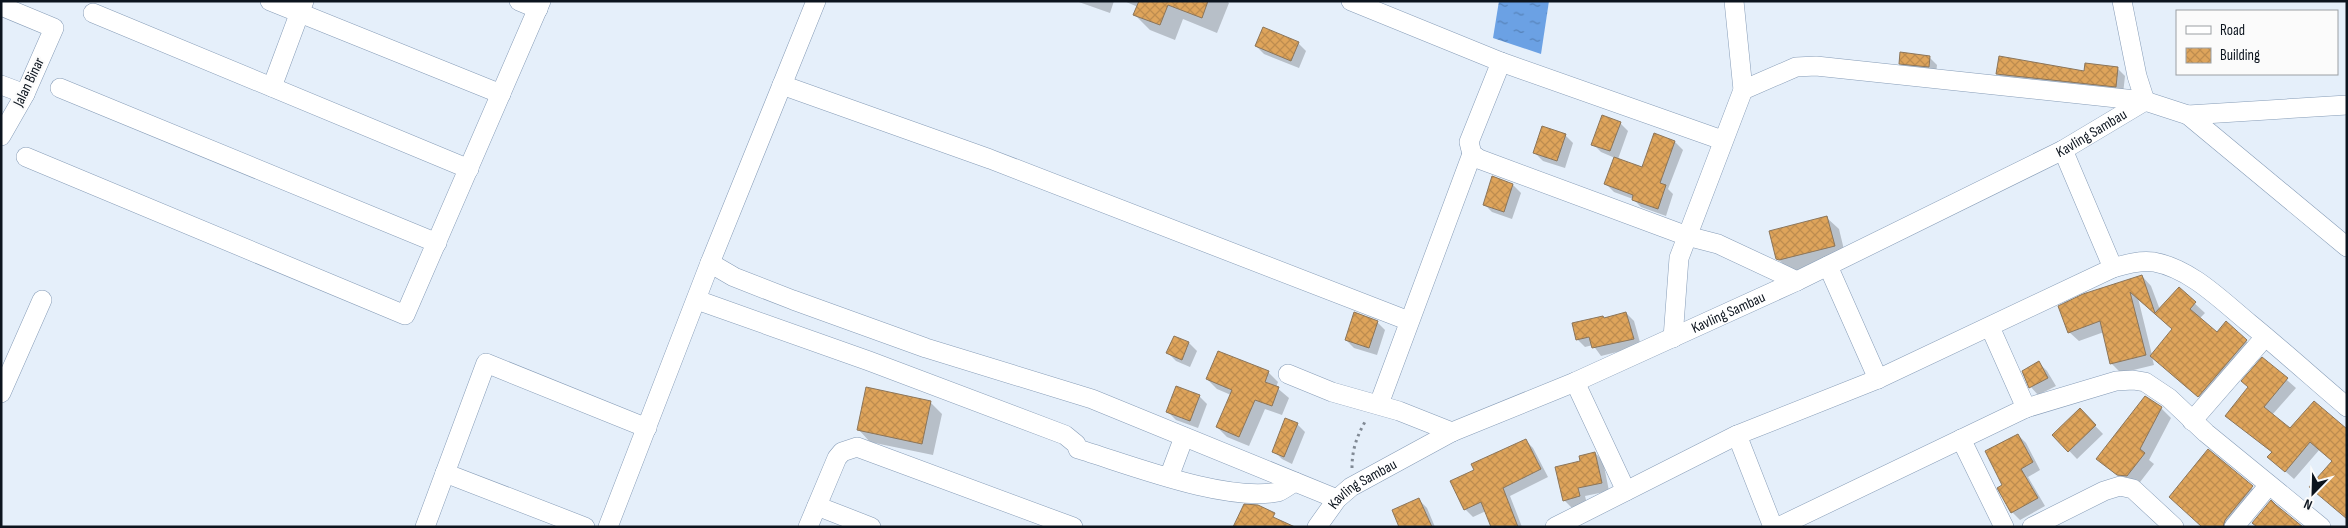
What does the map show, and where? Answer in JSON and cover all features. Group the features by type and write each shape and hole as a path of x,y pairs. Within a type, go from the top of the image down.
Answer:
{"street":[{"path":"270,1 302,7 501,94"},
{"path":"26,156 405,315 539,5 519,1"},
{"path":"608,527 710,263 816,1"},
{"path":"1351,1 1501,62 1722,140"},
{"path":"1673,338 1679,258 1722,140 1743,90 1734,1"},
{"path":"2122,1 2137,76 2145,101"},
{"name":"Jalan Binar","path":"1,6 54,28 25,94 1,136"},
{"path":"272,87 302,7"},
{"path":"93,13 469,169"},
{"path":"1379,404 1472,154 1469,142 1501,62"},
{"path":"1743,90 1796,67 1816,66 2145,101 2188,115 2347,246"},
{"path":"1,85 25,94"},
{"path":"782,85 990,159 1409,321"},
{"path":"60,88 437,243"},
{"name":"Kavling Sambau","path":"1317,527 1337,499 1352,487 1452,432 1575,382 1797,281 2063,150 2145,101"},
{"path":"2188,115 2347,105"},
{"path":"2063,150 2113,268"},
{"path":"1472,154 1486,164 1687,236 1718,244 1797,281"},
{"path":"1555,527 1737,435 1878,380 2113,268 2136,262 2152,262 2167,266 2189,276 2265,336 2347,407"},
{"path":"710,263 734,277 926,348 1092,399 1337,499"},
{"path":"1828,266 1878,380"},
{"path":"1,393 42,300"},
{"path":"697,300 869,361 1065,435 1076,444 1078,449 1169,477 1202,486 1253,493 1279,492 1294,482"},
{"path":"1990,327 2026,408"},
{"path":"2192,421 2265,336"},
{"path":"425,527 486,363 647,428"},
{"path":"1288,374 1332,392 1379,404 1452,432"},
{"path":"1778,527 2026,408 2116,381 2133,380 2145,382 2157,389 2192,421 2321,527"},
{"path":"1575,382 1626,491"},
{"path":"1737,435 1773,527"},
{"path":"1169,477 1184,437"},
{"path":"1961,439 2004,527"},
{"path":"808,527 837,458 842,452 857,447 1073,527"},
{"path":"445,473 585,527"},
{"path":"2234,527 2269,485"},
{"path":"2032,527 2104,490 2120,486 2133,489 2174,527"},
{"path":"816,506 871,527"}],"path":[{"path":"1352,487 1352,454 1356,438 1366,420 1379,404"}],"water":[{"path":"1499,1 1549,1 1541,54 1493,38"}],"building":[{"path":"1139,1 1208,1 1202,18 1168,5 1160,25 1133,15"},
{"path":"1263,27 1299,42 1291,61 1255,46"},
{"path":"1900,52 1930,56 1929,67 1899,64"},
{"path":"1999,56 2084,71 2085,63 2118,67 2116,87 1996,74"},
{"path":"1602,115 1621,122 1610,151 1591,145"},
{"path":"1542,126 1566,134 1557,161 1533,153"},
{"path":"1654,133 1675,141 1660,183 1666,185 1658,209 1632,200 1633,195 1604,184 1614,157 1642,167"},
{"path":"1492,176 1513,184 1504,212 1483,205"},
{"path":"1827,216 1835,246 1779,260 1776,259 1769,231"},
{"path":"2142,275 2155,313 2179,287 2196,302 2190,309 2217,332 2226,321 2247,340 2198,397 2150,356 2172,329 2130,292 2146,355 2110,364 2100,321 2068,333 2058,306 2083,294"},
{"path":"1354,312 1378,321 1369,348 1345,340"},
{"path":"1626,312 1634,339 1592,348 1589,337 1576,340 1572,323"},
{"path":"1174,336 1189,342 1182,360 1166,353"},
{"path":"1218,351 1269,371 1265,382 1279,387 1272,406 1255,400 1239,437 1216,427 1232,390 1206,379"},
{"path":"2262,357 2288,378 2264,407 2290,428 2314,401 2347,429 2347,519 2309,487 2332,461 2310,442 2285,472 2267,457 2272,452 2225,416 2248,387 2241,381"},
{"path":"2039,361 2048,378 2029,388 2022,371"},
{"path":"1176,386 1200,395 1190,421 1166,412"},
{"path":"866,387 931,401 922,444 857,430"},
{"path":"2145,396 2162,407 2140,449 2145,453 2127,476 2117,475 2096,459"},
{"path":"2080,408 2096,425 2068,452 2052,435"},
{"path":"1285,418 1298,423 1284,457 1272,452"},
{"path":"2018,434 2033,462 2021,469 2038,498 2011,513 1997,488 2002,485 1985,451"},
{"path":"1526,439 1541,469 1503,488 1518,527 1491,527 1481,502 1464,510 1450,481 1474,470 1471,464"},
{"path":"2208,449 2253,486 2225,520 2223,527 2202,527 2169,497"},
{"path":"1595,452 1602,483 1578,488 1580,496 1563,501 1555,467 1580,461 1579,456"},
{"path":"1419,498 1432,527 1399,527 1392,510"},
{"path":"2271,500 2303,527 2257,527 2252,523"},
{"path":"1244,504 1258,505 1275,513 1273,517 1295,527 1233,527"}]}
